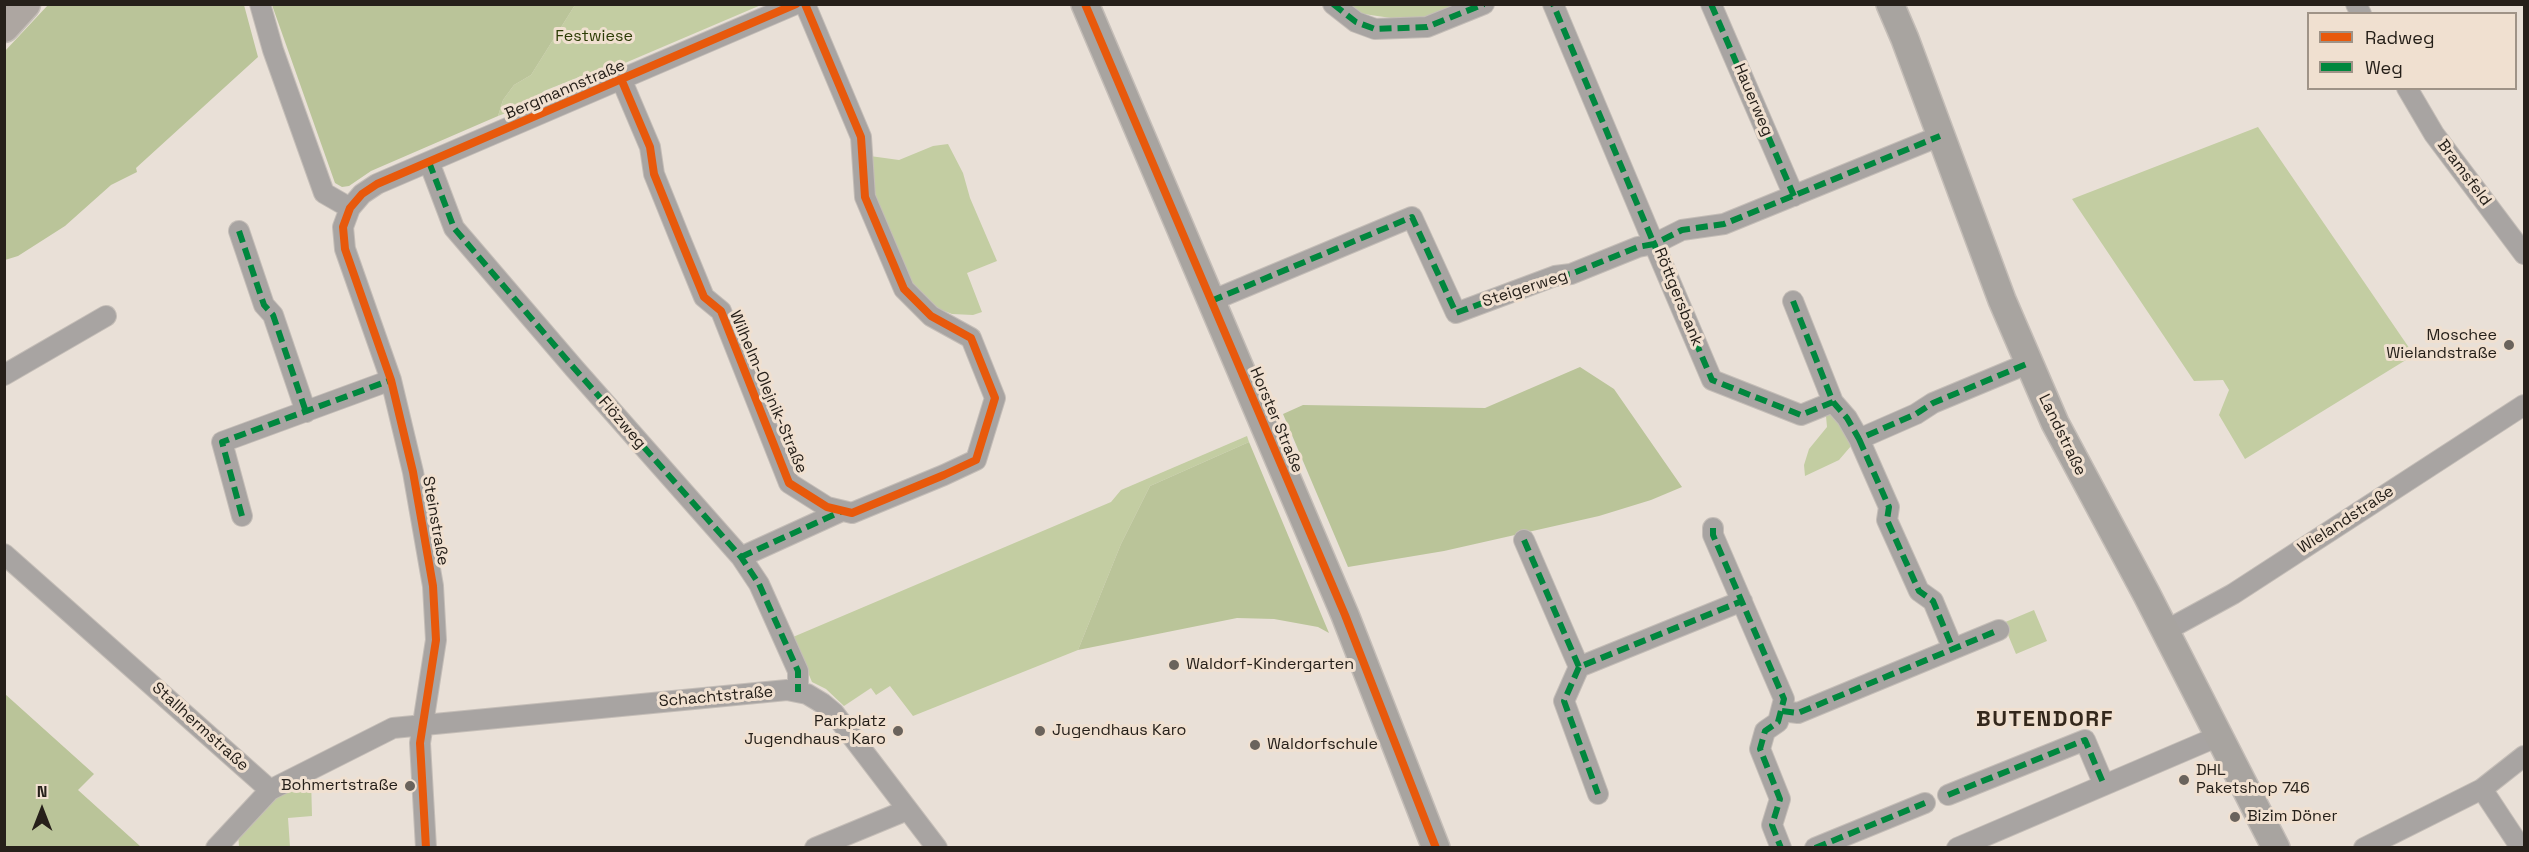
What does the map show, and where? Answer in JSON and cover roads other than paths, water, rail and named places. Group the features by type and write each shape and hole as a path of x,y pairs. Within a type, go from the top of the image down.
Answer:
{"main road":[{"path":"4,27 25,4"}],"street":[{"path":"260,4 273,50 324,193 350,208"},
{"name":"Bergmannstraße","path":"350,208 362,194 377,184 622,81 796,4"},
{"path":"741,557 843,511 852,513 976,460 994,398 971,339 931,316 904,289 865,196 861,137 805,4"},
{"name":"Horster Straße","path":"1085,4 1345,615 1436,848"},
{"path":"1333,4 1356,22 1375,29 1426,27 1484,4"},
{"path":"1553,4 1653,244"},
{"name":"Hauerweg","path":"1711,4 1794,196"},
{"name":"Landstraße","path":"1890,4 2029,363 2055,423 2276,848"},
{"name":"Wilhelm-Olejnik-Straße","path":"622,81 650,147 654,174 704,297 721,311 789,483 826,507 843,511"},
{"name":"Bramsfeld","path":"2408,90 2434,134 2524,254"},
{"name":"Röttgersbank","path":"1833,402 1801,415 1712,380 1653,244 1682,230 1724,224 1940,136"},
{"name":"Flözweg","path":"429,162 454,228 741,557 759,584 798,671 798,692"},
{"name":"Steinstraße","path":"350,208 344,227 345,249 391,380 413,472 433,586 436,640 420,743 426,848"},
{"name":"Steigerweg","path":"1211,301 1412,217 1456,313 1555,276 1571,274 1638,247 1653,244"},
{"path":"239,231 264,305 273,315 306,412"},
{"path":"1793,301 1833,402 1847,418 1859,440 1889,507 1887,520 1919,591 1933,602 1953,649"},
{"path":"4,375 106,316"},
{"path":"1859,440 1933,404 2029,363"},
{"path":"242,516 222,442 391,380"},
{"name":"Wielandstraße","path":"2165,631 2233,594 2524,405"},
{"path":"1713,528 1713,535 1784,699 1778,722 1765,731 1760,749 1780,799 1772,825 1780,848"},
{"path":"1524,540 1579,667"},
{"name":"Stallhermstraße","path":"4,554 270,790"},
{"path":"1598,794 1564,700 1579,667 1742,601"},
{"path":"1782,711 1798,713 1999,630"},
{"name":"Schachtstraße","path":"423,725 787,690 798,692 822,703 834,714 937,848"},
{"path":"216,848 270,790 393,728 423,725"},
{"path":"1957,848 2219,736"},
{"path":"1947,795 2085,740 2104,785"},
{"path":"2364,848 2482,789 2524,756"},
{"path":"2482,789 2521,848"},
{"path":"1815,848 1925,803"},
{"path":"815,848 907,810"}],"place":[{"name":"Moschee Wielandstraße","path":"2509,345"},
{"name":"Waldorf-Kindergarten","path":"1174,665"},
{"name":"Parkplatz Jugendhaus- Karo","path":"898,731"},
{"name":"Jugendhaus Karo","path":"1040,731"},
{"name":"Waldorfschule","path":"1255,745"},
{"name":"DHL Paketshop 746","path":"2184,780"},
{"name":"Bohmertstraße","path":"410,786"},
{"name":"Bizim Döner","path":"2235,817"}],"district":[{"name":"BUTENDORF","path":"2045,720"}],"park label":[{"name":"Festwiese","path":"594,37"}]}
